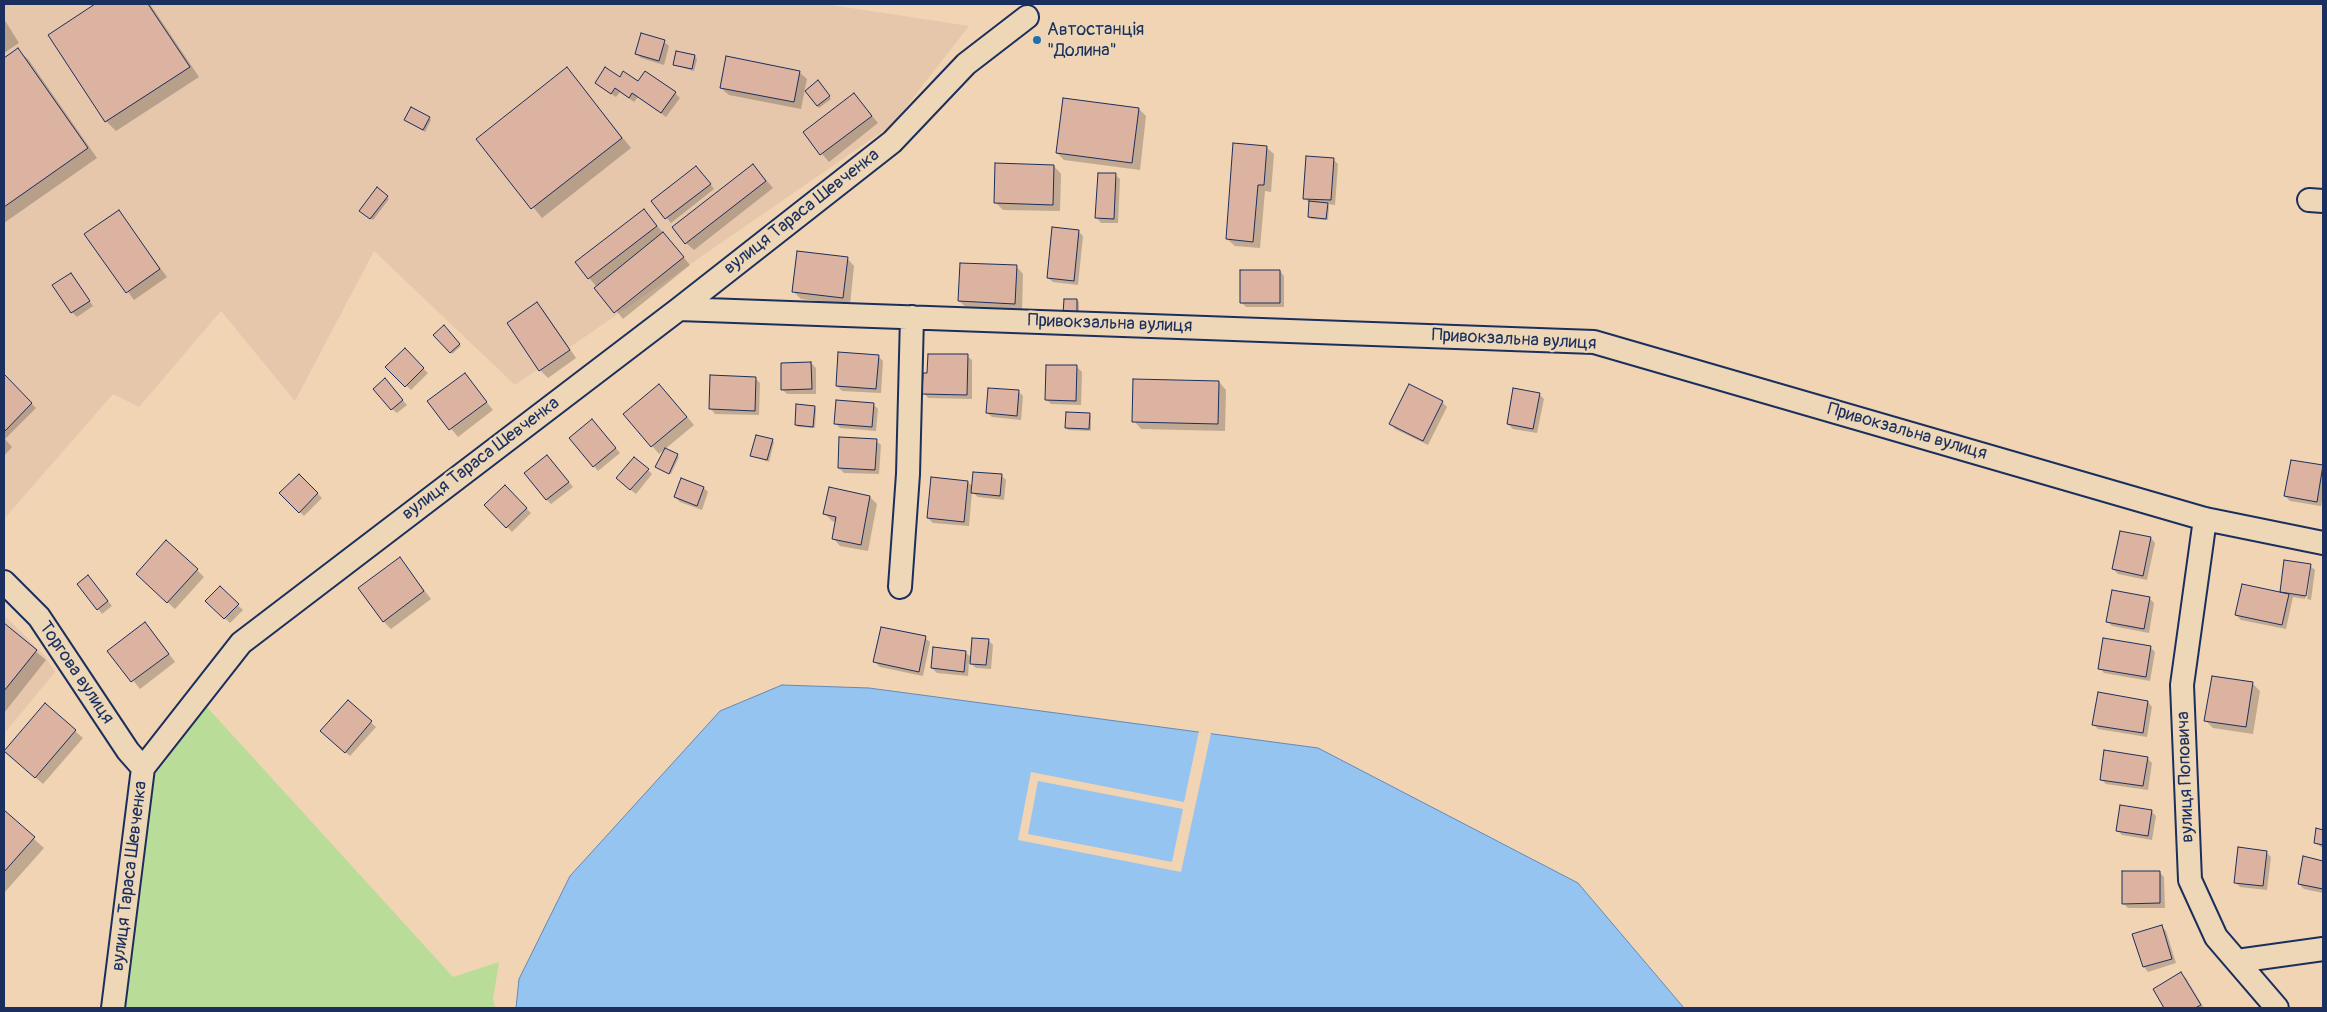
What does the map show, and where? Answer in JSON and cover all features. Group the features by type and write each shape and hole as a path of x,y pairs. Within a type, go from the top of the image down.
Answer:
{"street":[{"name":"вулиця Тараса Шевченка","path":"113,1008 143,768 241,643 679,309 892,142 966,64 1027,18"},
{"name":"Привокзальна вулиця","path":"679,309 1594,342 2205,519 2323,543"},
{"path":"900,586 908,474 912,317"},
{"name":"вулиця Поповича","path":"2205,519 2182,685 2190,880 2216,937 2277,1008"},
{"name":"Торгова вулиця","path":"4,582 39,617 128,751 143,768"},
{"path":"2237,961 2323,949"}],"shaded area":[{"path":"4,4 825,4 969,26 892,125 515,385 374,251 295,401 221,311 139,407 113,394 4,519"},
{"path":"4,615 45,656 55,672 4,734"}],"green space":[{"path":"206,706 453,977 499,962 493,999 495,1008 125,1008 154,776"}],"water":[{"path":"782,685 869,688 1318,748 1578,883 1684,1008 516,1008 519,979 570,876 720,711"}],"pier":[{"path":"1199,731 1211,733 1181,872 1018,840 1031,772 1184,802","holes":["1038,781 1183,809 1172,862 1028,834"]}],"building":[{"path":"95,4 148,4 190,67 105,122 48,35"},
{"path":"641,33 665,40 659,61 635,54"},
{"path":"18,48 88,148 4,207 4,58"},
{"path":"676,51 695,55 692,69 673,65"},
{"path":"726,56 800,71 794,102 720,88"},
{"path":"567,67 622,138 531,209 476,139"},
{"path":"605,67 620,77 623,71 638,81 645,71 676,92 661,113 632,93 629,98 615,88 611,94 595,83"},
{"path":"818,80 830,96 817,106 805,91"},
{"path":"854,93 872,116 820,155 803,132"},
{"path":"1063,98 1139,108 1132,163 1056,153"},
{"path":"411,107 430,117 423,130 404,120"},
{"path":"1233,143 1267,146 1264,185 1258,185 1253,242 1226,239"},
{"path":"1306,156 1334,158 1331,200 1303,199"},
{"path":"995,163 1054,165 1053,205 994,203"},
{"path":"753,164 766,181 685,244 672,227"},
{"path":"696,166 711,184 665,219 651,201"},
{"path":"1098,173 1116,173 1114,219 1095,218"},
{"path":"377,187 388,196 370,219 359,211"},
{"path":"1309,201 1328,203 1326,219 1308,217"},
{"path":"644,209 657,226 588,279 575,262"},
{"path":"119,210 160,269 126,293 84,234"},
{"path":"1052,227 1079,230 1074,281 1047,278"},
{"path":"663,232 684,257 614,313 594,288"},
{"path":"797,251 848,257 843,298 792,292"},
{"path":"960,263 1017,265 1015,304 958,301"},
{"path":"1240,270 1280,270 1280,303 1240,303"},
{"path":"71,273 90,301 71,313 52,285"},
{"path":"1064,299 1077,299 1077,314 1063,314"},
{"path":"537,302 570,350 539,371 507,323"},
{"path":"444,325 460,344 450,353 433,335"},
{"path":"405,348 424,368 405,387 385,367"},
{"path":"838,352 879,355 876,389 836,386"},
{"path":"928,354 968,354 967,395 922,394 923,373 927,373"},
{"path":"811,362 812,389 781,390 781,363"},
{"path":"1046,365 1077,365 1076,401 1045,400"},
{"path":"465,373 487,402 449,430 427,401"},
{"path":"4,374 32,403 4,432"},
{"path":"710,375 756,377 755,411 709,409"},
{"path":"385,378 403,400 391,410 373,389"},
{"path":"1133,379 1219,381 1218,424 1132,422"},
{"path":"659,384 687,417 651,447 623,414"},
{"path":"1409,384 1443,401 1423,441 1389,424"},
{"path":"988,388 1019,390 1017,416 986,413"},
{"path":"1513,388 1540,393 1533,429 1507,424"},
{"path":"836,400 874,403 872,427 834,424"},
{"path":"796,404 815,406 813,427 795,425"},
{"path":"1066,412 1090,413 1089,429 1065,428"},
{"path":"592,419 616,448 593,467 569,438"},
{"path":"756,435 773,439 767,460 750,456"},
{"path":"839,437 877,439 875,470 838,468"},
{"path":"665,448 678,454 669,474 655,467"},
{"path":"547,455 569,482 546,500 524,473"},
{"path":"634,457 649,469 630,490 616,478"},
{"path":"2291,460 2323,465 2317,502 2284,496"},
{"path":"973,472 1002,474 1000,496 971,493"},
{"path":"299,474 318,493 299,513 279,493"},
{"path":"931,477 968,481 964,522 927,518"},
{"path":"681,478 704,487 697,506 674,497"},
{"path":"505,485 527,508 506,528 484,505"},
{"path":"829,487 870,496 861,545 832,539 836,517 823,514"},
{"path":"2120,531 2151,537 2143,576 2112,569"},
{"path":"166,540 198,569 167,603 136,574"},
{"path":"400,557 424,591 383,622 358,588"},
{"path":"2284,560 2311,564 2306,596 2280,592"},
{"path":"88,575 108,601 97,610 77,584"},
{"path":"2242,584 2289,594 2282,625 2235,615"},
{"path":"220,586 239,604 224,619 205,601"},
{"path":"2112,590 2150,597 2144,629 2106,622"},
{"path":"145,622 169,654 131,682 107,651"},
{"path":"4,623 37,650 4,691"},
{"path":"881,627 926,636 919,672 873,662"},
{"path":"972,638 989,639 986,665 970,664"},
{"path":"2103,638 2151,646 2146,677 2098,669"},
{"path":"933,647 966,651 964,672 931,668"},
{"path":"2212,676 2253,682 2246,727 2204,721"},
{"path":"2098,692 2148,701 2143,733 2092,725"},
{"path":"348,700 372,721 345,753 320,731"},
{"path":"45,703 76,730 35,778 4,751"},
{"path":"2104,750 2148,757 2143,786 2100,780"},
{"path":"2120,805 2152,810 2148,836 2116,831"},
{"path":"4,810 35,837 4,872"},
{"path":"2316,828 2323,830 2323,845 2314,843"},
{"path":"2238,847 2267,851 2263,886 2234,883"},
{"path":"2303,856 2323,861 2323,889 2298,884"},
{"path":"2122,871 2160,871 2160,903 2122,904"},
{"path":"2162,925 2172,959 2143,967 2132,934"},
{"path":"2181,972 2201,1005 2195,1008 2164,1008 2153,989"}],"place":[{"name":"Автостанція \"Долина\"","path":"1037,40"}]}
